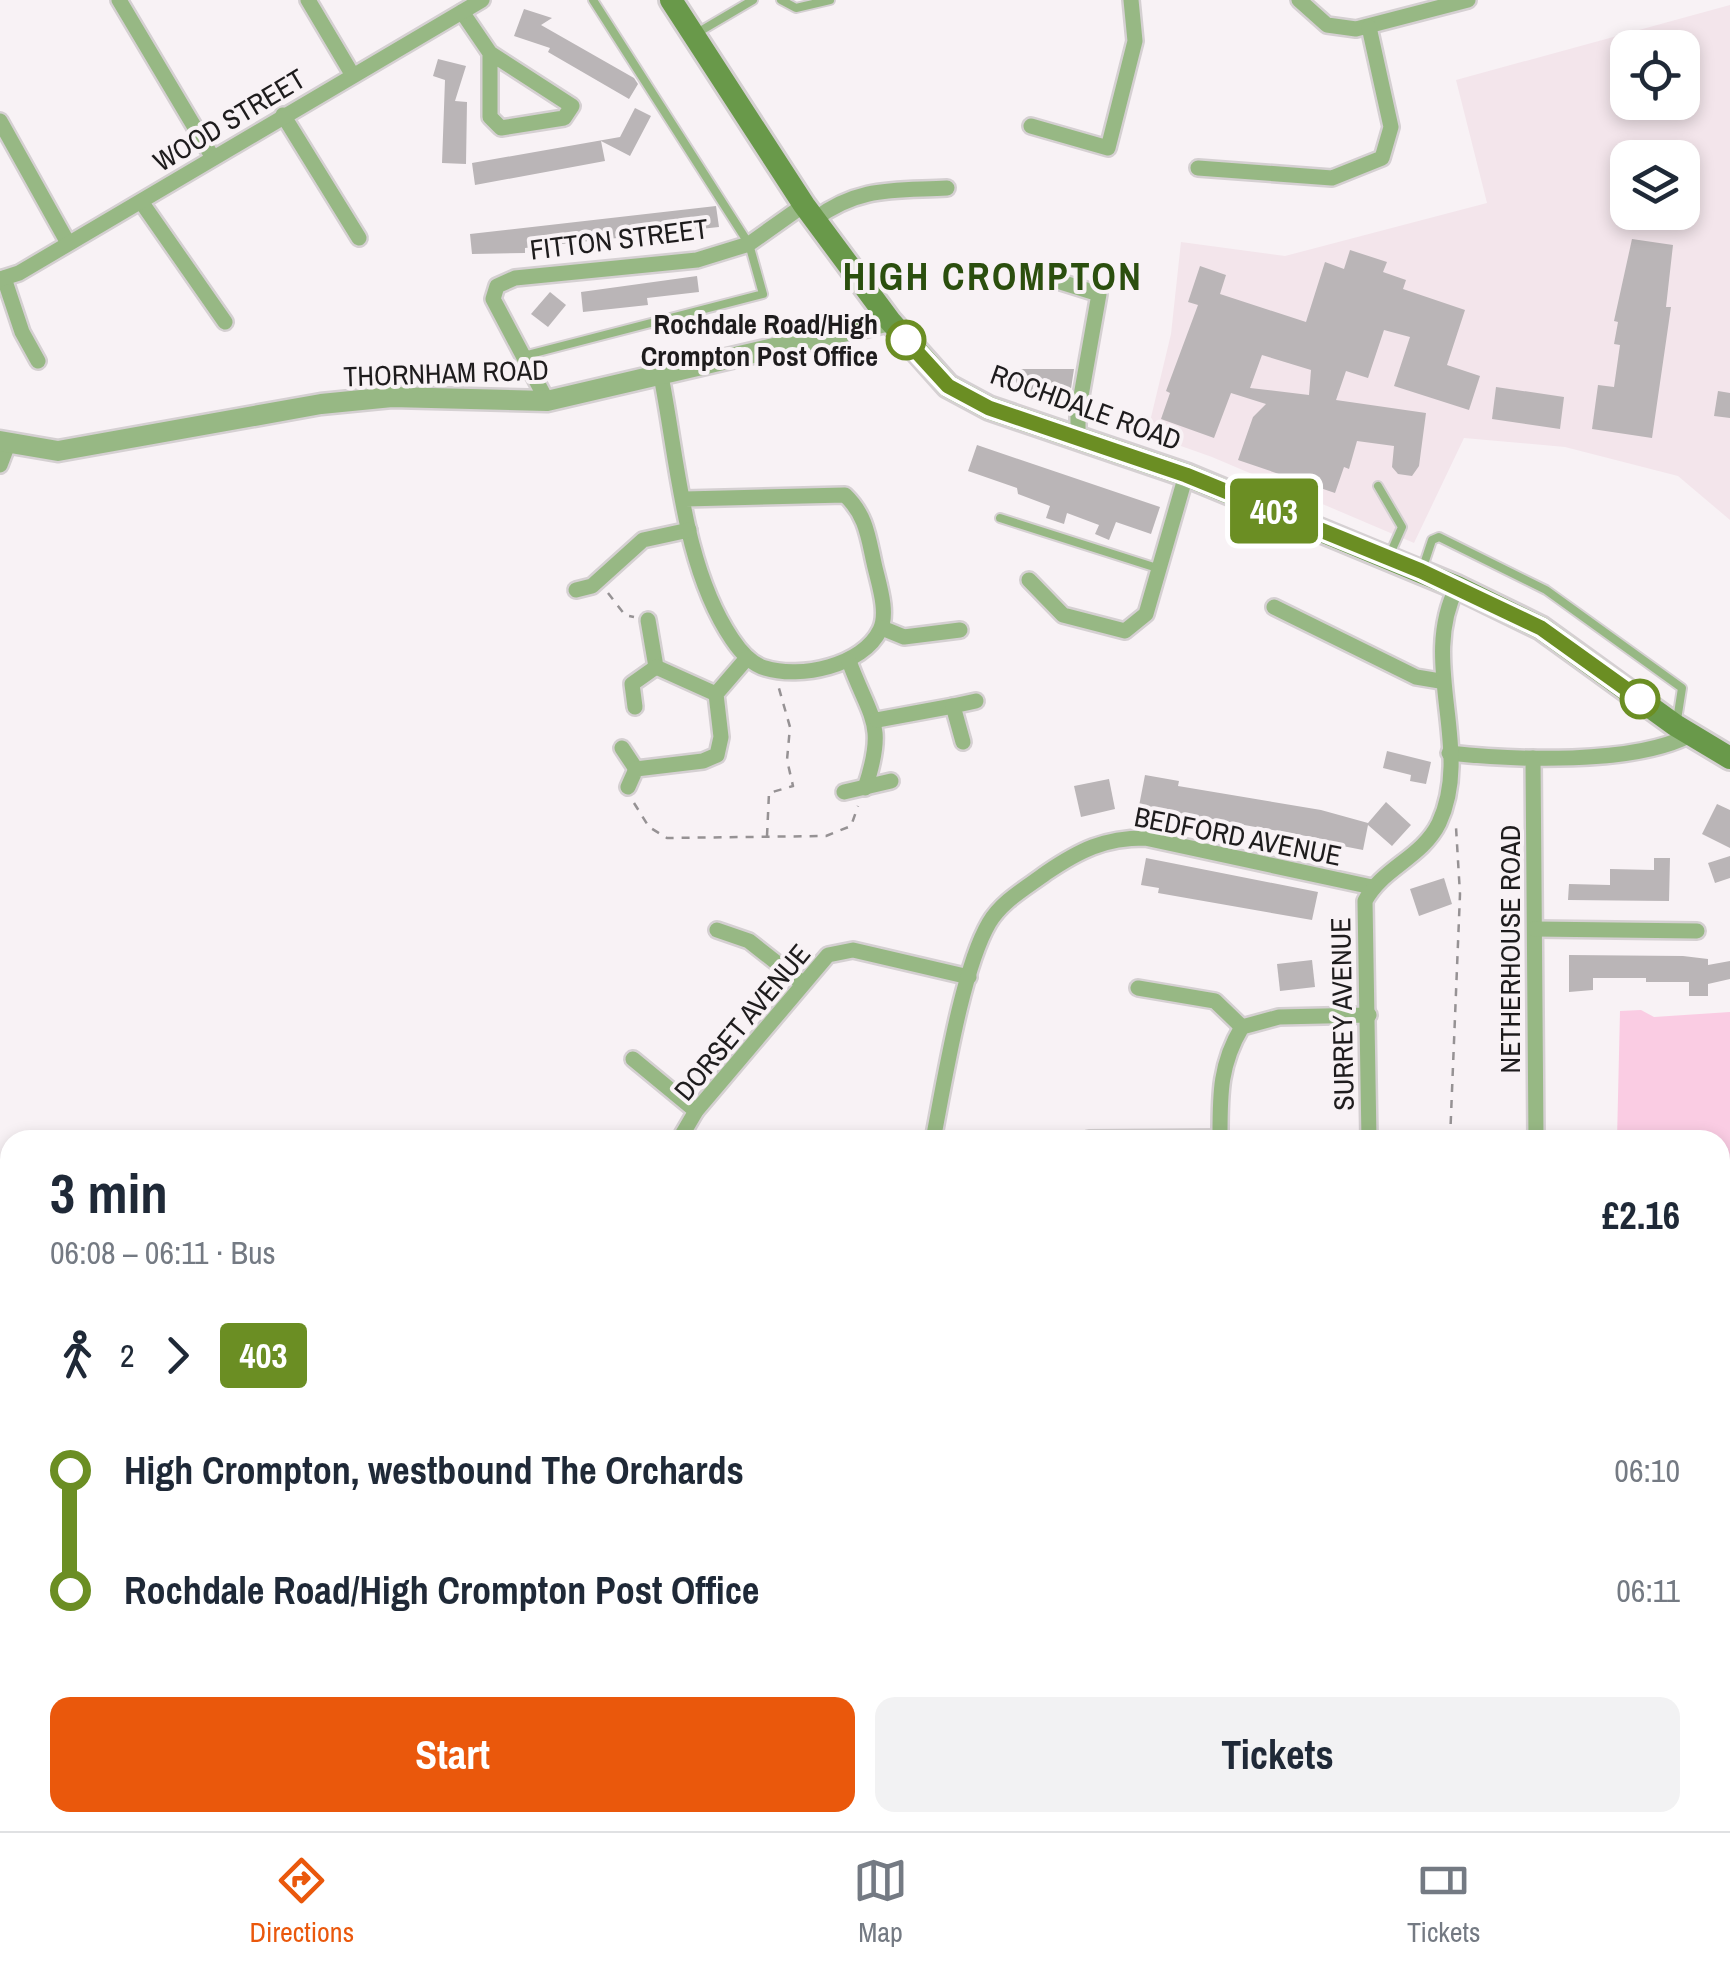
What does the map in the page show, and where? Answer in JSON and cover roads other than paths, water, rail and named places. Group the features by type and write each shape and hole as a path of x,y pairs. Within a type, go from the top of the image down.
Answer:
{"main road":[{"name":"ROCHDALE ROAD","path":"671,0 810,212 890,321 948,386 989,408 1186,475 1457,587 1541,628 1683,730 1730,758"}],"street":[{"path":"119,0 213,158"},
{"path":"308,0 352,74"},
{"name":"WOOD STREET","path":"2,278 142,202 482,0"},
{"path":"1031,126 1108,148 1134,41 1131,0"},
{"path":"1299,0 1327,25 1369,27 1468,0"},
{"path":"462,12 490,53 572,106 564,118 501,128 490,117 490,53"},
{"path":"1198,168 1332,178 1382,158 1391,127 1369,27"},
{"path":"283,115 359,238"},
{"path":"0,121 68,243"},
{"name":"FITTON STREET","path":"547,400 493,299 497,286 515,278 697,260 749,244 810,212 867,192 947,188"},
{"path":"142,202 225,322"},
{"path":"1036,274 1099,294 1078,412 1078,438"},
{"path":"2,278 22,332 38,361"},
{"name":"THORNHAM ROAD","path":"4,443 58,452 321,404 392,398 547,400 890,321"},
{"path":"661,376 689,530 714,608 748,658 776,670 849,661 867,648 882,628 882,606 866,523 846,495 823,492 685,499"},
{"path":"0,466 4,443"},
{"path":"1029,580 1063,614 1125,631 1146,614 1186,475"},
{"path":"576,590 596,582 643,540 689,530"},
{"path":"1372,888 1417,853 1439,823 1449,753 1440,681 1441,628 1457,587"},
{"path":"1274,607 1416,677 1440,681"},
{"path":"648,620 656,666"},
{"path":"882,628 904,637 960,630"},
{"path":"636,769 703,761 717,755 721,737 716,694 748,658"},
{"path":"849,661 876,720 873,763 865,788"},
{"path":"656,666 716,694"},
{"path":"635,707 632,684 656,666"},
{"path":"876,720 976,701"},
{"path":"953,706 962,742"},
{"path":"1449,753 1533,758 1665,748 1683,730"},
{"path":"622,748 636,769"},
{"name":"NETHERHOUSE ROAD","path":"1533,758 1536,1130"},
{"path":"628,787 636,769"},
{"path":"844,792 892,781"},
{"name":"BEDFORD AVENUE","path":"935,1130 970,977 990,922 1008,900 1084,847 1113,838 1145,838 1372,888"},
{"name":"SURREY AVENUE","path":"1369,1130 1365,901 1372,888"},
{"path":"1536,929 1696,931"},
{"path":"717,930 750,941 801,982"},
{"name":"DORSET AVENUE","path":"685,1130 696,1110 801,982 828,955 854,950 970,977"},
{"path":"1138,988 1214,1001 1242,1027"},
{"path":"1220,1130 1219,1082 1228,1050 1242,1027 1279,1017 1369,1015"},
{"path":"633,1059 696,1110"}],"lane":[{"path":"523,356 763,294 749,244 593,0"},
{"path":"693,36 753,0"},
{"path":"781,0 796,8 830,0"},
{"path":"1378,486 1402,527 1388,558"},
{"path":"1000,518 1157,568"},
{"path":"1421,571 1432,540 1438,537 1546,590 1682,688 1683,730"}],"place":[{"name":"Rochdale Road/High Crompton Post Office","path":"906,340"}],"district":[{"name":"HIGH CROMPTON","path":"993,276"}]}
